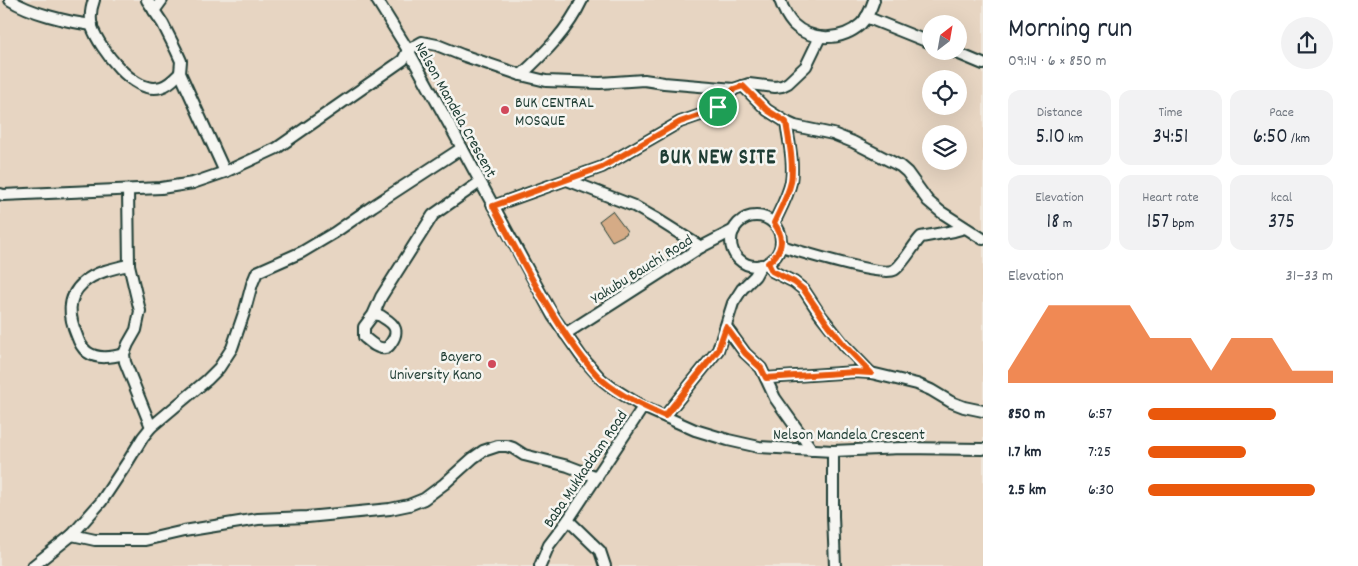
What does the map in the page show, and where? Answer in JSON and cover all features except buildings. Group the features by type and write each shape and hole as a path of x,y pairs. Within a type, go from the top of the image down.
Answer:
{"street":[{"path":"10,0 72,23 92,25"},
{"path":"94,0 91,7 92,25 101,46 126,75 145,87 161,87 171,82 180,73"},
{"path":"146,0 163,24 181,61 180,73 225,172"},
{"path":"154,11 162,0"},
{"name":"Nelson Mandela Crescent","path":"377,0 408,50 553,316 581,356 614,389 643,406 694,430 758,447 833,451 901,448 983,449"},
{"path":"521,75 556,41 577,10 580,0"},
{"path":"780,0 785,12 794,24 806,33 820,38 835,37 850,32 862,23 870,11 874,0"},
{"path":"866,17 922,39"},
{"path":"0,194 161,188 193,183 225,172 250,162 284,143 403,60 408,50 422,42 437,45 521,75 546,81 600,82 644,80 664,84 738,88 749,84 775,87 788,84 806,66 820,38"},
{"path":"968,58 983,64"},
{"path":"738,88 786,122 795,126 833,134 900,166 907,172 928,201 941,212 983,239"},
{"path":"493,206 602,167 680,122 712,111 738,88"},
{"path":"774,223 790,183 792,165 786,122"},
{"path":"33,566 72,535 100,502 151,427 219,368 237,335 257,272 302,252 326,238 462,148"},
{"path":"567,180 634,206 701,247"},
{"path":"373,314 381,297 433,215 480,182"},
{"path":"128,190 129,265 140,311 136,330 124,354 127,367 151,427"},
{"path":"665,416 718,350 733,303 742,288 765,264 775,258 781,246 781,236 774,223 767,218 752,216 738,224 734,230 732,245 739,259 754,265 765,264"},
{"path":"781,246 836,262 888,272 897,268 921,237 965,228"},
{"name":"Yakubu Bauchi Road","path":"565,334 701,247 734,230"},
{"path":"765,264 772,271 794,282 804,290 828,325 871,373"},
{"path":"124,354 105,358 88,352 81,346 70,311 74,294 88,279 114,268 129,265"},
{"path":"726,327 745,353 761,368 775,398 812,450"},
{"path":"766,378 855,372 871,373 917,384 950,402 983,411"},
{"name":"Baba Mukkaddam Road","path":"540,566 549,545 568,520 643,406"},
{"path":"72,535 95,540 145,540 178,532 258,519 307,517 390,509 409,505 428,496 473,458 483,451 498,446 513,448 524,455 568,466 597,477"},
{"path":"833,451 835,566"},
{"path":"568,520 600,551 605,566"}],"shaded area":[{"name":"Bayero University Kano","path":"0,0 983,0 983,566 0,566"}],"place":[{"name":"BUK CENTRAL MOSQUE","path":"505,110"},
{"name":"Bayero University Kano","path":"492,364"}],"district":[{"name":"BUK NEW SITE","path":"718,156"}],"route":[{"path":"743,86 767,110 786,122 792,165 790,183 774,223 781,236 781,246 775,258 768,263 772,271 794,282 804,290 828,325 871,373 855,372 766,378 761,368 745,353 726,327 718,350 665,416 614,389 581,356 553,316 493,206 602,167 680,122 712,111 718,107 734,89 743,86"}]}
